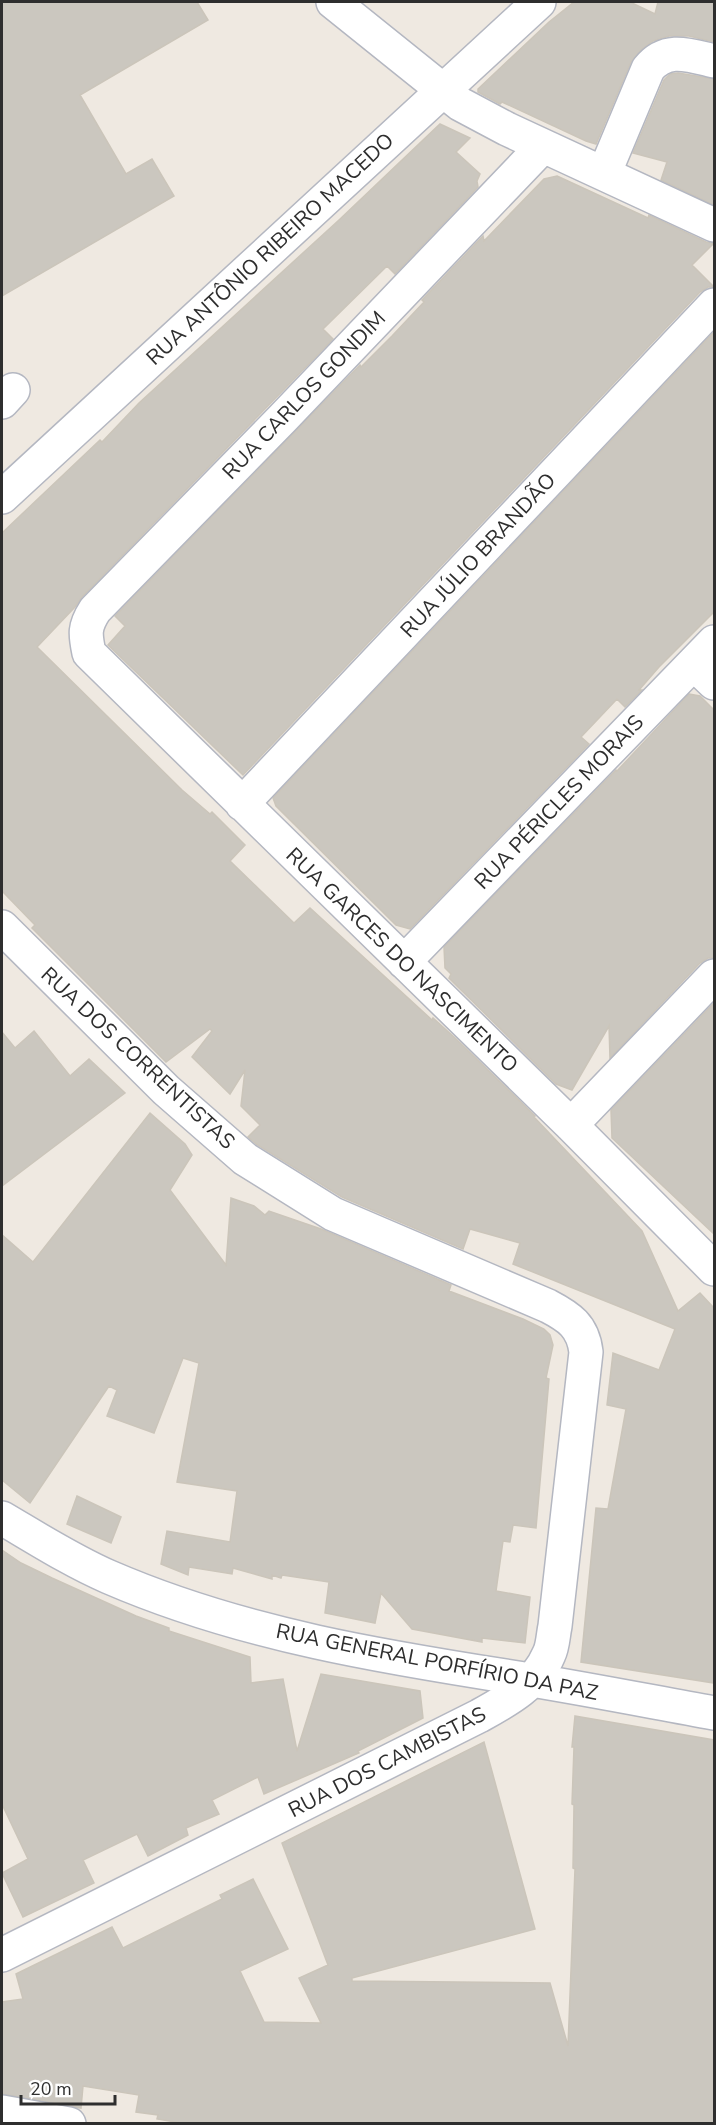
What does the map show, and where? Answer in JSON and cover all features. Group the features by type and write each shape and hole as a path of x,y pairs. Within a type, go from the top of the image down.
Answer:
{"street":[{"path":"333,2 460,104 543,146 714,225"},
{"name":"RUA ANTÔNIO RIBEIRO MACEDO","path":"2,496 539,2"},
{"path":"604,174 648,69 655,60 667,54 690,55 714,61"},
{"name":"RUA CARLOS GONDIM","path":"89,653 85,636 87,623 95,610 283,418 543,146"},
{"name":"RUA JÚLIO BRANDÃO","path":"242,804 714,305"},
{"name":"RUA GARCES DO NASCIMENTO","path":"89,653 571,1125 714,1269"},
{"name":"RUA PÉRICLES MORAIS","path":"404,962 708,663"},
{"name":"RUA DOS CORRENTISTAS","path":"2,927 166,1090 245,1159 333,1214 548,1305 568,1316 580,1329 586,1352"},
{"path":"571,1125 714,976"},
{"name":"RUA DOS CAMBISTAS","path":"2,1955 479,1716 506,1701 534,1681 550,1653 555,1626 586,1352"},
{"name":"RUA GENERAL PORFÍRIO DA PAZ","path":"2,1518 108,1577 179,1604 298,1639 409,1661 714,1713"},
{"path":"2,2112 69,2124"}],"building":[{"path":"2,2 197,2 208,20 80,95 126,174 152,159 174,196 2,296"},
{"path":"574,2 630,2 655,14 658,2 714,2 714,42 689,36 669,36 653,41 642,49 631,62 596,144 502,102 500,104 478,92 478,89 549,22"},
{"path":"678,73 714,79 714,205 661,180 667,162 633,153 664,80 670,74"},
{"path":"440,124 470,138 456,152 480,174 477,181 478,187 395,274 387,266 323,329 333,339 82,597 37,647 182,790 210,814 212,812 245,845 230,861 294,923 310,908 432,1020 433,1018 454,1037 535,1116 642,1231 678,1311 700,1293 714,1308 714,1683 581,1662 596,1508 608,1509 626,1409 607,1405 613,1353 659,1370 675,1329 513,1264 520,1243 470,1229 463,1249 342,1197 256,1144 248,1137 260,1125 241,1106 245,1070 230,1094 192,1057 212,1031 210,1029 166,1062 32,928 35,925 2,891 2,533"},
{"path":"557,176 648,218 649,215 706,242 714,243 692,265 714,287 708,287 700,292 243,775 108,645 125,626 115,616 360,365 361,367 392,336 424,302 422,300 483,236 484,241 544,179"},
{"path":"714,332 714,612 659,667 639,690 642,690 625,707 617,699 581,737 589,744 410,929 396,925 276,806 273,798"},
{"path":"689,694 700,696 714,710 714,958 708,958 700,963 610,1058 609,1026 572,1090 556,1084 449,978 451,974 445,968 444,947 617,771"},
{"path":"714,1003 714,1234 612,1138 611,1110"},
{"path":"34,1031 70,1076 89,1059 125,1093 2,1186 2,1032 15,1048"},
{"path":"150,1113 185,1144 192,1155 170,1190 226,1265 231,1198 254,1206 265,1215 269,1211 321,1229 451,1285 449,1291 523,1319 544,1329 550,1335 553,1345 546,1378 549,1379 536,1528 513,1525 510,1542 503,1541 496,1591 530,1597 525,1643 482,1638 482,1642 412,1629 381,1593 375,1623 325,1613 329,1582 282,1575 281,1578 272,1575 272,1579 233,1568 232,1574 189,1567 188,1575 161,1564 167,1531 230,1542 237,1491 177,1482 199,1363 183,1358 154,1433 107,1416 117,1390 109,1386 30,1503 2,1480 2,1235 33,1262"},
{"path":"77,1496 121,1517 111,1543 67,1524"},
{"path":"2,1550 21,1563 136,1616 169,1628 169,1631 250,1657 251,1683 283,1679 297,1751 321,1674 420,1691 423,1718 358,1751 359,1753 264,1794 258,1777 212,1800 219,1814 186,1828 188,1835 148,1856 137,1834 83,1860 94,1883 23,1917 2,1873 28,1859 2,1804"},
{"path":"575,1716 714,1740 714,2124 187,2124 157,2119 158,2115 136,2112 139,2095 83,2086 81,2108 2,2094 2,2002 23,1999 16,1974 112,1927 123,1948 222,1899 220,1895 253,1879 288,1949 240,1971 264,2022 321,2023 299,1978 328,1965 282,1843 484,1742 535,1929 352,1978 352,1981 550,1983 568,2046 575,1869 573,1868 574,1805 572,1804 574,1747 572,1747"}]}
